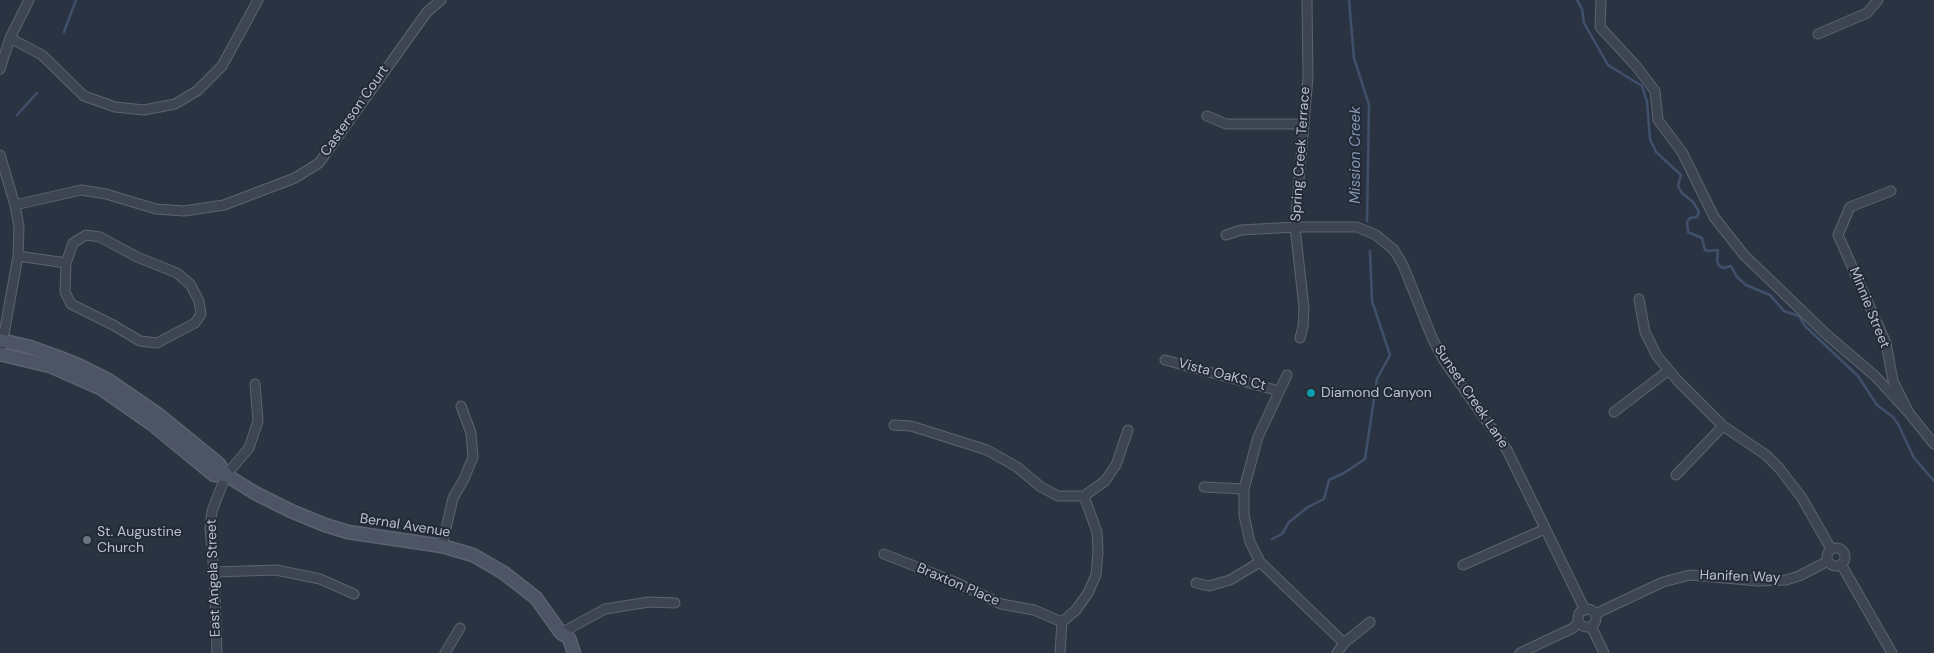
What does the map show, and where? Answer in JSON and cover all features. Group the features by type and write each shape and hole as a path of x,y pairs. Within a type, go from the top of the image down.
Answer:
{"main road":[{"name":"Bernal Avenue","path":"1,340 30,347 78,364 114,384 159,416 219,464 226,475 274,503 325,525 366,536 442,546 473,555 504,573 536,598 562,633 569,638 574,653"},
{"name":"Bernal Avenue","path":"0,354 50,366 102,389 152,424 214,475 226,475"},
{"name":"Bernal Avenue","path":"562,633 563,646 566,653"}],"street":[{"path":"0,69 10,38 29,0"},
{"path":"10,38 42,55 84,96 115,107 144,110 175,104 197,91 222,66 258,0"},
{"name":"Casterson Court","path":"15,205 81,190 106,194 156,208 184,210 224,206 295,178 319,163 427,12 441,0"},
{"name":"Spring Creek Terrace","path":"1300,338 1303,327 1304,308 1295,227 1308,77 1307,0"},
{"path":"1601,0 1600,27 1636,66 1655,91 1658,120 1682,152 1714,217 1744,255 1827,334 1875,376 1909,413"},
{"path":"1818,34 1867,13 1878,0"},
{"path":"1207,116 1226,124 1303,124"},
{"path":"0,155 15,205 18,227 18,256 1,340 0,354"},
{"name":"Minnie Street","path":"1891,191 1850,207 1838,235 1886,343 1893,380 1909,413 1934,444"},
{"name":"Sunset Creek Lane","path":"1226,234 1241,230 1295,227 1357,227 1376,235 1394,250 1404,265 1433,340 1445,362 1507,450 1584,610"},
{"path":"86,235 100,237 137,257 178,273 190,284 199,301 201,314 195,323 157,343 140,341 71,304 65,292 66,263 73,244 86,235"},
{"path":"18,256 66,263"},
{"path":"1639,299 1645,332 1657,356 1698,402 1723,426 1766,455 1779,468 1802,498 1831,549"},
{"name":"Vista OaKS Ct","path":"1165,360 1279,391"},
{"path":"1614,412 1669,370"},
{"path":"1287,375 1258,437 1244,489 1244,515 1250,542 1260,562 1344,643"},
{"name":"East Angela Street","path":"217,653 214,572 210,528 212,511 226,475 249,448 258,421 254,384"},
{"path":"442,546 453,498 464,479 473,457 471,433 461,406"},
{"path":"894,425 911,426 987,450 1017,467 1041,487 1058,496 1084,496 1105,481 1116,465 1128,430"},
{"path":"1676,475 1723,426"},
{"path":"1204,487 1244,489"},
{"path":"1060,653 1062,622 1076,610 1088,593 1096,575 1097,532 1084,496"},
{"path":"1464,565 1545,529"},
{"path":"1838,548 1844,552 1844,561 1841,564 1834,565 1828,560 1828,554 1831,549 1838,548"},
{"name":"Braxton Place","path":"884,554 955,582 1001,604 1034,610 1062,622"},
{"name":"Hanifen Way","path":"1595,614 1663,582 1690,576 1758,581 1786,580 1799,576 1828,560"},
{"path":"1196,583 1209,586 1230,580 1260,562"},
{"path":"1841,564 1892,653"},
{"path":"214,572 276,570 320,579 354,594"},
{"path":"562,633 605,610 649,602 675,603"},
{"path":"1584,610 1591,610 1595,614 1595,623 1591,626 1585,627 1579,622 1578,616 1584,610"},
{"path":"1337,653 1344,643 1370,622"},
{"path":"1520,653 1572,628 1579,622"},
{"path":"1591,626 1604,653"},
{"path":"445,653 460,628"}],"waterway":[{"path":"64,32 76,0"},
{"name":"Mission Creek","path":"1349,0 1354,58 1369,105 1367,221"},
{"path":"1577,0 1582,9 1584,23 1608,65 1642,86 1647,102 1650,139 1656,152 1681,175 1678,186 1682,193 1693,202 1699,212 1697,217 1690,218 1687,222 1688,232 1702,238 1705,250 1718,250 1717,261 1719,266 1724,268 1731,266 1737,277 1746,285 1770,295 1784,311 1799,316 1805,326 1858,376 1877,405 1893,417 1914,458 1934,481"},
{"path":"17,115 37,93"},
{"name":"Mission Creek","path":"1272,539 1282,534 1289,522 1308,507 1324,499 1329,480 1344,473 1365,459 1377,379 1390,355 1372,301 1370,251"}],"place":[{"name":"Diamond Canyon","path":"1311,393"},
{"name":"St. Augustine Church","path":"87,540"}]}
